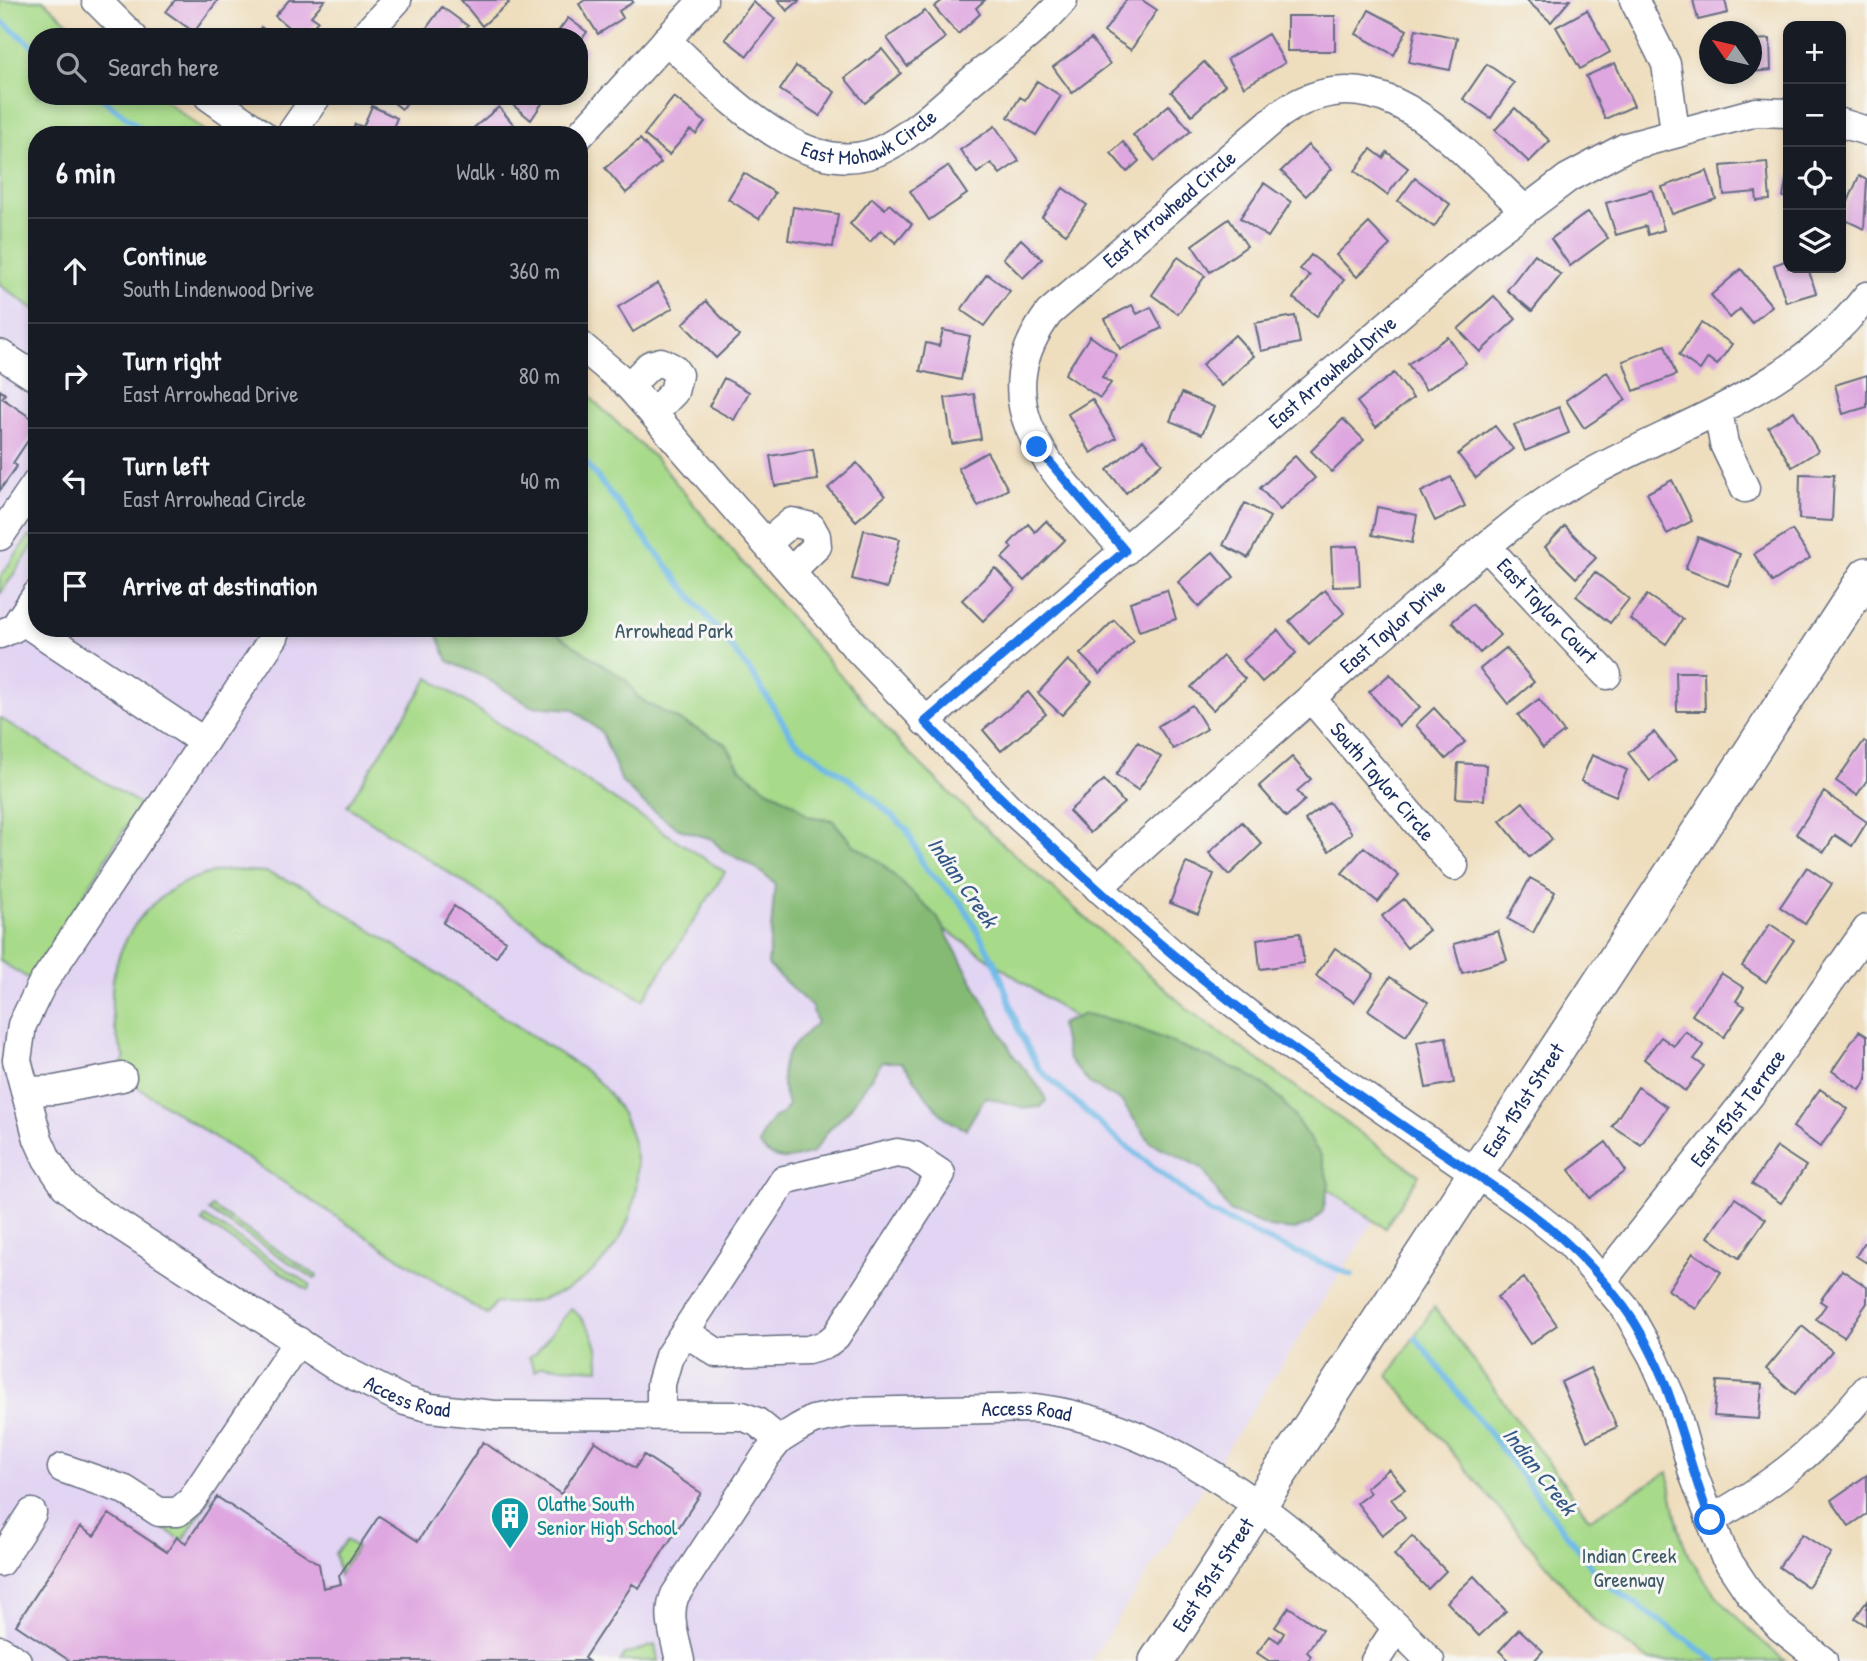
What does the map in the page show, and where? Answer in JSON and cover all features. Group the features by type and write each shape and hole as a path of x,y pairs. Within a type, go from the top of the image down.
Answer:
{"main road":[{"name":"East 151st Street","path":"1157,1661 1867,575"}],"street":[{"path":"371,28 397,0"},
{"path":"588,126 703,0"},
{"name":"East Mohawk Circle","path":"666,40 758,121 789,143 814,153 844,157 863,155 885,148 921,124 1063,0"},
{"path":"1634,0 1666,64 1675,132"},
{"path":"105,3 126,28"},
{"name":"East Arrowhead Circle","path":"1125,551 1037,447 1025,423 1019,393 1021,367 1033,335 1049,313 1269,123 1300,100 1326,92 1350,89 1379,94 1417,114 1524,210"},
{"path":"221,105 250,126"},
{"path":"296,126 311,105"},
{"name":"East Arrowhead Drive","path":"925,722 1524,210 1568,178 1626,147 1675,132 1756,112 1783,113"},
{"path":"1846,124 1867,131"},
{"name":"East Taylor Drive","path":"1098,888 1311,698 1532,510 1573,483 1646,444 1748,397 1800,362 1855,312 1867,296"},
{"path":"588,352 629,386 925,722 1007,806 1184,964 1272,1033 1529,1210 1570,1243 1626,1309 1653,1357 1673,1402 1710,1520 1724,1555 1750,1594 1780,1627 1824,1661"},
{"path":"0,354 28,372"},
{"path":"629,386 650,365 662,362 673,368 678,382 674,392 653,413"},
{"path":"1718,411 1724,444 1745,488"},
{"path":"0,536 28,495"},
{"path":"767,543 792,522 811,527 817,536 817,546 791,571"},
{"name":"East Taylor Court","path":"1487,547 1607,675"},
{"path":"28,605 10,627 204,742"},
{"name":"Access Road","path":"271,637 41,986 22,1025 17,1060 24,1091 47,1159 65,1186 84,1202 298,1341 382,1392 431,1408 494,1415 742,1416 757,1422 779,1440"},
{"name":"South Taylor Circle","path":"1311,698 1454,866"},
{"name":"East 151st Terrace","path":"1602,1281 1754,1090 1867,929"},
{"path":"24,1091 55,1090 122,1077"},
{"path":"661,1415 663,1369 685,1332 784,1180 897,1153 914,1156 941,1174 836,1336 825,1345 808,1350 717,1353 685,1332"},
{"path":"62,1468 125,1490 159,1512 178,1512 191,1501 298,1341"},
{"path":"1710,1520 1771,1485 1805,1458 1867,1388"},
{"name":"Access Road","path":"680,1661 671,1606 779,1440 813,1420 853,1412 1034,1408 1063,1412 1120,1427 1150,1441 1257,1507 1316,1550 1430,1661"},
{"path":"0,1562 32,1513"},
{"path":"1375,1661 1397,1627"},
{"path":"0,1650 17,1661"}],"shaded area":[{"path":"0,285 28,305 28,637 514,637 1374,1221 1091,1661 0,1661"}],"green space":[{"path":"0,0 43,0 74,28 28,28 28,105 171,105 198,126 28,126 28,305 0,285"},
{"name":"Arrowhead Park","path":"588,395 659,462 721,538 902,746 997,839 1190,1011 1419,1175 1385,1228 514,637 588,637"},
{"path":"28,537 28,553 0,594 0,577"},
{"path":"439,637 561,637 627,681 636,695 648,704 726,744 740,768 767,789 795,804 808,816 832,820 854,845 880,862 937,917 1014,1056 1042,1091 1046,1101 1041,1107 1025,1108 985,1097 966,1129 936,1108 901,1062 882,1062 848,1111 828,1131 813,1153 784,1159 771,1156 759,1145 762,1134 774,1117 782,1114 788,1105 782,1078 786,1058 797,1042 817,1023 812,1007 768,965 775,884 756,868 722,850 712,839 679,829 643,803 622,782 602,733 573,709 531,706 482,676 448,661"},
{"path":"429,678 725,872 643,1000 347,806"},
{"path":"0,718 140,804 31,980 0,961"},
{"path":"228,870 266,872 305,887 586,1071 612,1099 629,1130 636,1164 635,1198 624,1230 605,1259 578,1282 543,1299 495,1303 487,1315 116,1073 125,1058 114,1027 112,995 116,965 127,937 145,912 168,892 196,878"},
{"path":"1085,1014 1125,1023 1246,1073 1273,1091 1289,1109 1321,1156 1329,1184 1323,1211 1311,1224 1294,1230 1269,1227 1229,1211 1202,1168 1150,1142 1122,1102 1089,1083 1068,1058 1060,1024"},
{"path":"212,1207 317,1276 315,1279 209,1211"},
{"path":"205,1217 311,1285 308,1290 202,1221"},
{"name":"Indian Creek Greenway","path":"1434,1307 1590,1519 1668,1472 1680,1533 1700,1574 1741,1622 1785,1661 1650,1661 1591,1618 1388,1376"},
{"path":"571,1308 584,1321 596,1342 599,1369 542,1366 535,1371 529,1357 536,1353"},
{"path":"211,1495 183,1541 163,1528 189,1521"},
{"path":"346,1540 357,1547 339,1576 335,1553"},
{"path":"655,1645 658,1661 620,1661 625,1654"}],"building":[{"path":"175,0 218,0 197,28 188,28 166,12"},
{"path":"289,0 325,0 311,16 318,21 312,28 289,28 275,16"},
{"path":"461,0 506,0 509,3 482,26"},
{"path":"585,0 633,2 619,11 623,18 598,34 579,4"},
{"path":"778,0 800,0 787,11"},
{"path":"943,0 985,0 976,8 980,14 958,34 934,7"},
{"path":"1126,0 1142,0 1157,10 1131,50 1104,32"},
{"path":"1526,0 1570,0 1551,22"},
{"path":"1693,0 1725,0 1728,13 1698,20"},
{"path":"753,2 775,19 747,56 725,39"},
{"path":"442,7 468,26 467,28 427,28"},
{"path":"1369,10 1407,30 1394,55 1356,34"},
{"path":"1587,10 1610,52 1580,69 1556,27"},
{"path":"925,11 945,38 907,66 887,38"},
{"path":"1287,16 1335,16 1335,51 1287,51"},
{"path":"568,18 582,28 561,28"},
{"path":"1416,29 1457,38 1450,70 1409,62"},
{"path":"1268,34 1285,63 1244,87 1227,59"},
{"path":"1091,39 1110,64 1072,93 1053,67"},
{"path":"1762,39 1770,39 1771,70 1762,71"},
{"path":"882,49 901,73 865,103 845,78"},
{"path":"1204,62 1225,85 1192,115 1171,92"},
{"path":"1615,63 1634,106 1605,119 1586,76"},
{"path":"1487,64 1514,83 1491,118 1463,99"},
{"path":"796,66 835,92 820,116 780,90"},
{"path":"1037,81 1061,96 1036,135 1008,117 1020,97 1025,100"},
{"path":"674,97 705,122 696,134 690,130 669,155 644,135"},
{"path":"513,105 541,105 531,120"},
{"path":"1169,105 1191,131 1155,161 1133,135"},
{"path":"372,106 397,118 394,126 363,126"},
{"path":"499,107 515,126 476,126"},
{"path":"1515,108 1550,141 1529,162 1495,130"},
{"path":"995,126 1019,161 1000,174 991,163 977,173 960,150"},
{"path":"640,139 661,163 626,193 605,168"},
{"path":"1123,142 1139,161 1127,172 1111,153"},
{"path":"1308,145 1332,169 1306,196 1281,171"},
{"path":"1371,149 1383,158 1387,152 1408,168 1387,195 1355,171"},
{"path":"1767,162 1770,200 1757,201 1756,192 1724,195 1721,166"},
{"path":"948,166 967,194 929,220 910,191"},
{"path":"1707,171 1716,199 1672,214 1662,187"},
{"path":"744,173 775,193 759,219 728,199"},
{"path":"1859,176 1867,180 1864,229 1846,220 1846,206"},
{"path":"1415,178 1450,204 1434,227 1398,201"},
{"path":"1264,183 1291,202 1268,237 1240,218"},
{"path":"1063,188 1087,205 1066,234 1042,217"},
{"path":"1652,190 1664,230 1648,235 1646,226 1616,235 1606,203"},
{"path":"872,198 885,209 889,204 912,224 896,243 881,230 870,242 850,224"},
{"path":"793,207 838,214 833,247 788,240"},
{"path":"1588,212 1608,238 1570,266 1551,239"},
{"path":"1229,219 1247,246 1210,272 1192,245"},
{"path":"1369,223 1390,245 1357,277 1336,255"},
{"path":"1021,239 1042,259 1023,278 1003,258"},
{"path":"1535,254 1561,275 1532,311 1507,290"},
{"path":"1311,255 1344,280 1317,316 1293,298 1310,276 1300,269"},
{"path":"1178,257 1205,276 1178,314 1152,295"},
{"path":"1783,262 1783,273 1810,273 1816,293 1786,302 1774,265"},
{"path":"1741,269 1772,306 1752,323 1740,309 1730,318 1711,295"},
{"path":"987,274 1010,291 984,326 961,310"},
{"path":"658,283 673,308 633,332 618,307"},
{"path":"1494,296 1516,319 1480,352 1458,329"},
{"path":"706,301 739,336 716,358 683,324"},
{"path":"1132,305 1137,314 1151,307 1162,328 1120,349 1105,319"},
{"path":"1295,316 1300,343 1261,351 1255,323"},
{"path":"1701,323 1732,344 1717,365 1708,358 1700,370 1679,355"},
{"path":"943,330 970,336 961,380 920,371 926,343 939,346"},
{"path":"1235,335 1254,356 1221,386 1202,365"},
{"path":"1090,336 1117,355 1102,377 1111,383 1100,398 1065,374"},
{"path":"1448,337 1466,363 1426,390 1408,364"},
{"path":"1665,345 1676,375 1634,391 1623,361"},
{"path":"1607,372 1626,400 1584,428 1566,400"},
{"path":"1394,373 1413,398 1376,427 1357,402"},
{"path":"1867,375 1867,407 1843,414 1835,385"},
{"path":"724,378 749,392 734,420 709,406"},
{"path":"0,390 5,394 2,398 28,416 28,440 13,463 17,466 0,490"},
{"path":"1182,393 1214,407 1202,434 1170,421"},
{"path":"974,394 981,439 952,444 945,398"},
{"path":"1092,399 1116,438 1091,453 1068,414"},
{"path":"1559,407 1569,433 1525,451 1514,425"},
{"path":"1794,411 1818,451 1792,467 1768,427"},
{"path":"1343,419 1364,440 1332,472 1311,451"},
{"path":"1495,426 1513,449 1476,478 1458,454"},
{"path":"1143,440 1162,463 1126,493 1107,470"},
{"path":"813,449 818,480 775,486 770,456"},
{"path":"987,452 1008,489 978,506 958,468"},
{"path":"1295,456 1315,478 1280,510 1260,488"},
{"path":"857,463 885,496 856,521 828,488"},
{"path":"1800,474 1834,475 1832,521 1799,519"},
{"path":"1451,477 1465,506 1435,521 1421,492"},
{"path":"1672,480 1692,521 1667,534 1647,493"},
{"path":"1245,503 1270,517 1248,558 1223,545"},
{"path":"1377,507 1417,515 1412,543 1372,535"},
{"path":"1046,521 1065,540 1024,581 1002,558 1012,548 1009,544 1028,524 1035,532"},
{"path":"1565,526 1596,558 1576,578 1545,547"},
{"path":"864,530 900,539 887,588 852,579"},
{"path":"1792,530 1810,558 1772,582 1754,554"},
{"path":"1698,537 1740,554 1728,586 1685,569"},
{"path":"1358,546 1360,586 1333,587 1331,547"},
{"path":"1213,552 1234,577 1199,607 1178,582"},
{"path":"995,568 1015,589 983,621 962,600"},
{"path":"1595,572 1629,599 1610,623 1576,596"},
{"path":"1167,590 1176,619 1139,631 1130,602"},
{"path":"1325,590 1344,613 1309,644 1289,621"},
{"path":"1647,595 1683,619 1666,644 1630,619"},
{"path":"1472,604 1500,635 1480,653 1452,622"},
{"path":"1114,620 1134,641 1100,674 1080,654"},
{"path":"1278,630 1296,653 1262,682 1243,660"},
{"path":"1506,648 1534,682 1508,704 1480,669"},
{"path":"1223,656 1245,679 1213,710 1191,687"},
{"path":"1068,660 1092,682 1062,715 1038,693"},
{"path":"1676,672 1704,672 1705,711 1677,711"},
{"path":"1390,674 1420,707 1399,726 1369,692"},
{"path":"1028,692 1046,714 1001,751 983,730"},
{"path":"1539,699 1564,732 1543,748 1518,715"},
{"path":"1192,705 1207,729 1173,749 1158,726"},
{"path":"1434,708 1465,742 1446,759 1416,725"},
{"path":"1654,732 1676,760 1650,781 1628,753"},
{"path":"1864,741 1867,743 1867,780 1857,795 1836,781"},
{"path":"1138,742 1161,757 1138,790 1116,775"},
{"path":"1592,755 1627,770 1616,796 1581,781"},
{"path":"1292,757 1311,779 1297,791 1305,800 1286,817 1259,786"},
{"path":"1458,763 1486,765 1484,800 1456,798"},
{"path":"1104,780 1124,803 1090,833 1069,811"},
{"path":"1824,792 1867,822 1852,846 1835,835 1824,852 1796,834"},
{"path":"1329,802 1352,833 1329,851 1305,820"},
{"path":"1523,802 1552,839 1529,857 1500,821"},
{"path":"1242,822 1262,844 1229,875 1209,853"},
{"path":"1364,847 1399,876 1378,902 1342,873"},
{"path":"1186,863 1214,874 1198,914 1170,903"},
{"path":"1807,867 1832,884 1805,924 1780,907"},
{"path":"1530,878 1555,892 1533,933 1508,919"},
{"path":"1404,899 1429,930 1407,948 1382,916"},
{"path":"454,906 506,941 496,957 443,923"},
{"path":"1770,924 1794,940 1766,982 1742,966"},
{"path":"1498,931 1507,960 1462,973 1454,944"},
{"path":"1300,933 1304,963 1260,969 1257,939"},
{"path":"1335,948 1374,974 1354,1002 1316,976"},
{"path":"1721,973 1744,988 1736,1001 1745,1006 1724,1037 1692,1015"},
{"path":"1390,977 1428,1002 1406,1036 1368,1010"},
{"path":"1685,1031 1704,1046 1694,1059 1704,1066 1685,1091 1644,1059 1661,1037 1674,1046"},
{"path":"1859,1031 1867,1036 1867,1079 1860,1090 1832,1071"},
{"path":"1446,1037 1454,1083 1426,1088 1417,1042"},
{"path":"1638,1087 1667,1107 1641,1145 1612,1126"},
{"path":"1820,1089 1848,1109 1820,1147 1793,1127"},
{"path":"1606,1142 1626,1171 1590,1198 1569,1170"},
{"path":"1777,1147 1806,1166 1781,1203 1752,1184"},
{"path":"1735,1198 1766,1219 1739,1258 1708,1237"},
{"path":"1867,1239 1867,1263 1856,1256"},
{"path":"1693,1253 1721,1272 1696,1309 1668,1290"},
{"path":"1842,1270 1867,1287 1867,1303 1844,1337 1816,1319 1826,1305 1820,1301"},
{"path":"1524,1278 1557,1325 1530,1344 1497,1297"},
{"path":"1802,1326 1832,1351 1795,1394 1766,1369"},
{"path":"1590,1368 1617,1427 1587,1441 1561,1382"},
{"path":"1717,1381 1762,1384 1759,1419 1714,1416"},
{"name":"Olathe South Senior High School","path":"595,1441 635,1468 644,1455 701,1493 639,1588 632,1584 584,1658 588,1661 70,1661 16,1625 80,1527 94,1536 109,1514 167,1552 177,1537 186,1543 217,1497 319,1564 323,1588 341,1584 339,1576 379,1516 418,1541 483,1442 561,1494"},
{"path":"1389,1469 1405,1489 1391,1499 1405,1517 1382,1535 1357,1503 1370,1493 1366,1488"},
{"path":"1867,1475 1867,1514 1849,1526 1831,1500"},
{"path":"1802,1534 1831,1553 1808,1587 1779,1567"},
{"path":"1412,1536 1446,1571 1428,1589 1394,1555"},
{"path":"1474,1576 1506,1611 1479,1636 1447,1602"},
{"path":"1867,1601 1867,1626 1855,1618"},
{"path":"1289,1607 1322,1630 1307,1652 1311,1656 1308,1661 1269,1661 1257,1653 1270,1636 1279,1642 1284,1633 1275,1627"},
{"path":"1519,1629 1543,1651 1534,1661 1510,1661 1499,1651"}],"waterway":[{"name":"Indian Creek","path":"0,20 28,42"},
{"name":"Indian Creek","path":"111,105 137,126"},
{"name":"Indian Creek","path":"588,465 753,675 794,740 864,790 907,830 925,868 963,905 998,969 1021,1035 1039,1069 1111,1134 1212,1213 1272,1242 1352,1275"},
{"name":"Indian Creek","path":"1416,1338 1602,1580 1716,1661"}],"place":[{"name":"Olathe South Senior High School","path":"510,1550"}],"route":[{"path":"1037,447 1125,551 925,722 1007,806 1184,964 1272,1033 1529,1210 1570,1243 1626,1309 1653,1357 1673,1402 1693,1473 1710,1520"}]}
